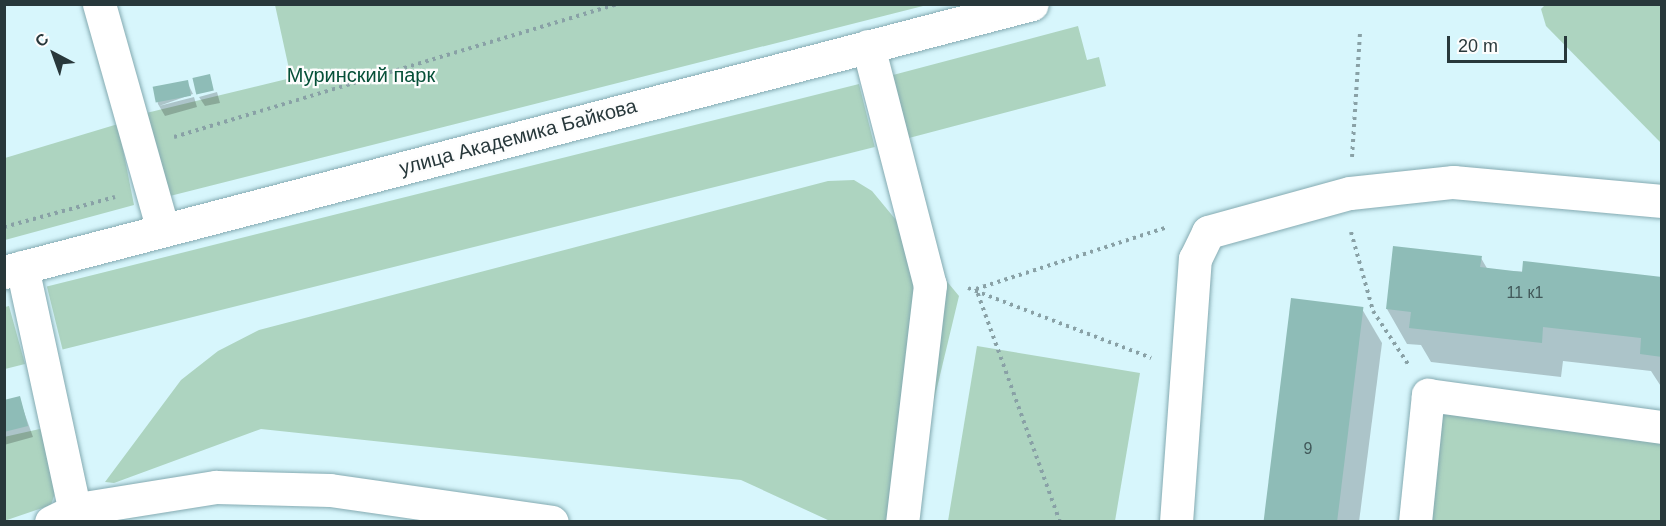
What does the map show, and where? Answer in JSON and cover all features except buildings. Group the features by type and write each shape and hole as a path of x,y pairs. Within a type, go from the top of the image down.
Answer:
{"street":[{"path":"99,4 163,230"},
{"name":"улица Академика Байкова","path":"13,269 1032,4"},
{"path":"868,46 930,285 902,522"},
{"path":"1176,522 1195,259 1208,232 1350,193 1454,182 1662,201"},
{"path":"13,269 68,518 216,487 330,490 552,522"},
{"path":"1415,522 1428,395 1662,428"}],"path":[{"path":"139,147 616,4"},
{"path":"4,227 151,188"},
{"path":"976,289 1162,226 1208,232"},
{"path":"930,285 976,289 1188,373"},
{"path":"976,289 1060,522"}],"green space":[{"path":"1546,4 1661,5 1661,143 1546,26 1541,9"},
{"name":"Муринский парк","path":"275,5 927,5 162,198 138,115 291,78"},
{"path":"1078,26 1087,60 1099,57 1106,86 909,138 893,75"},
{"path":"859,84 875,147 63,350 47,286"},
{"path":"118,124 134,205 5,240 5,158"},
{"path":"854,180 872,191 959,296 905,521 830,521 741,480 261,429 114,483 105,482 181,380 218,351 259,330 828,181"},
{"path":"9,306 25,364 5,369 5,307"},
{"path":"977,346 1140,373 1115,521 948,521"},
{"path":"1450,411 1661,439 1661,521 1407,522 1432,421"},
{"path":"44,428 56,490 51,505 4,521 4,437"}]}
